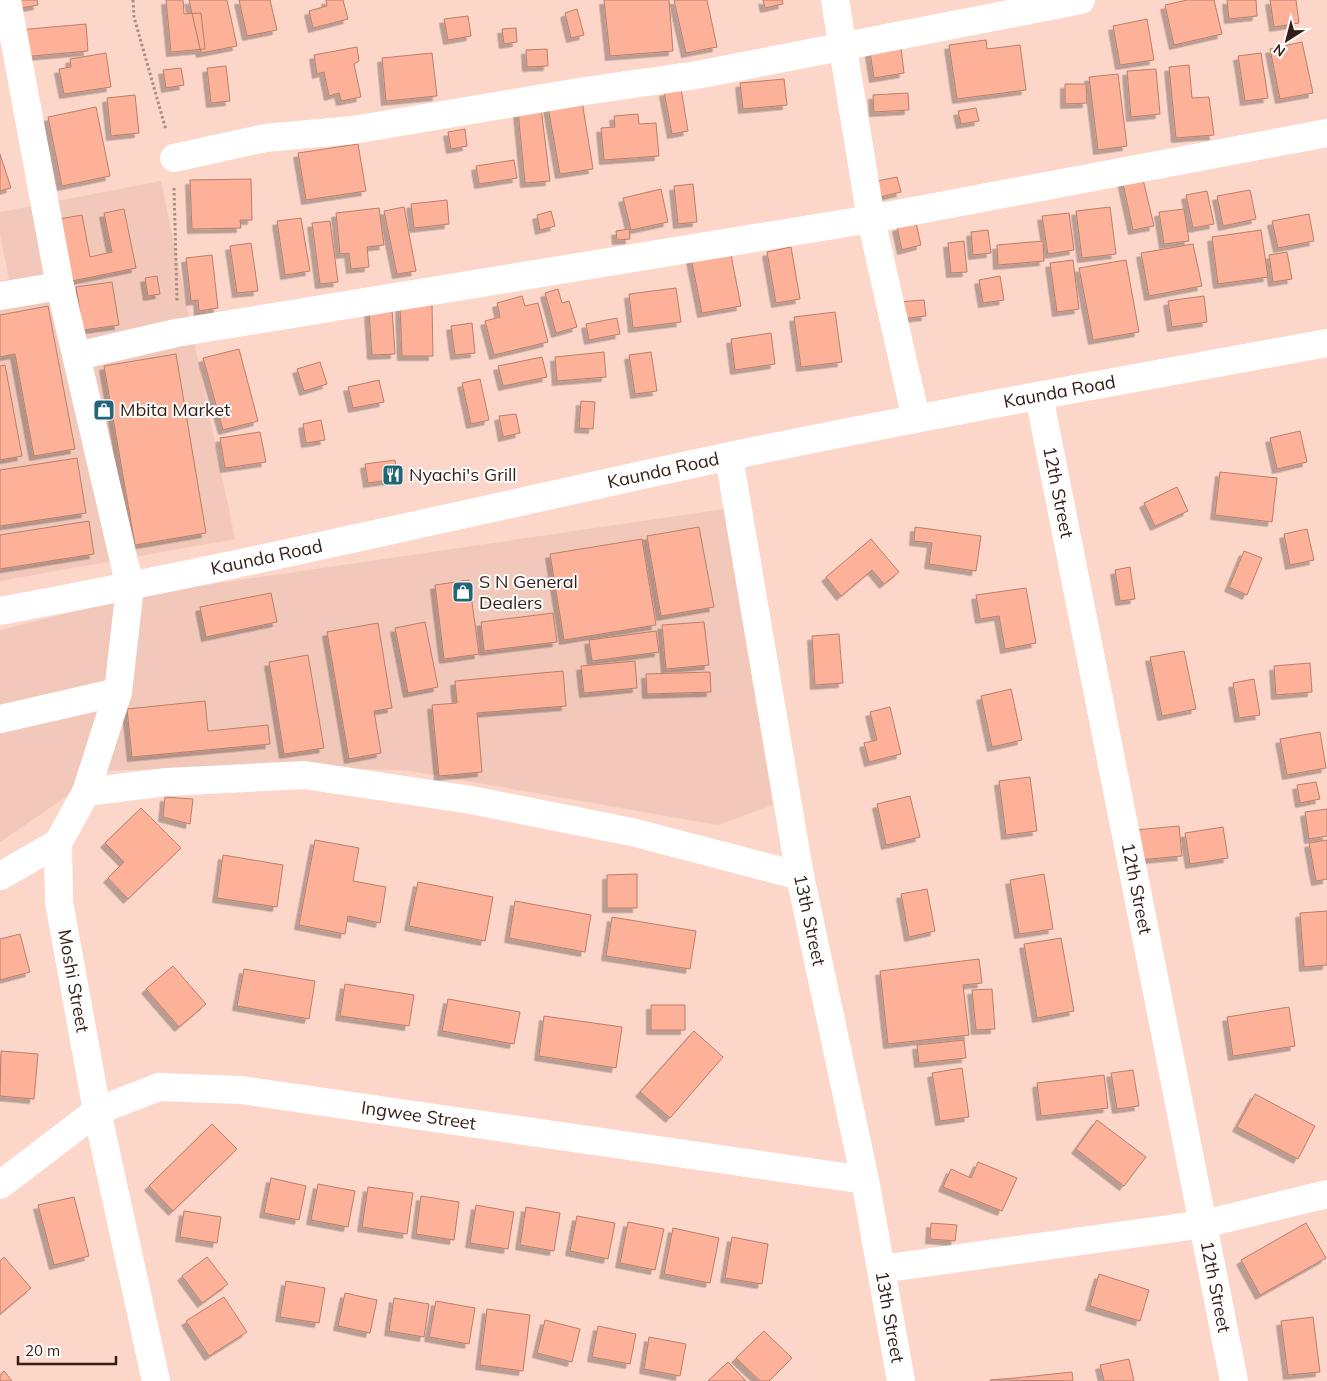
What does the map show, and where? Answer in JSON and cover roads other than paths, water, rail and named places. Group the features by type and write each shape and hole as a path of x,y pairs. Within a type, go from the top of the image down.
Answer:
{"street":[{"name":"Moshi Street","path":"7,0 60,286 130,587 118,692 86,792 58,843 59,902 97,1111 156,1381"},
{"path":"835,0 871,219 916,419"},
{"path":"174,158 265,138 353,130 585,91 697,75 843,45 1082,0"},
{"path":"77,356 176,333 871,219 1327,133"},
{"path":"0,296 60,286"},
{"name":"Kaunda Road","path":"0,611 130,587 729,457 916,419 1327,343"},
{"name":"12th Street","path":"1039,396 1234,1381"},
{"name":"13th Street","path":"729,457 800,876 864,1180 901,1381"},
{"path":"0,719 118,692"},
{"path":"86,792 167,782 304,775 471,800 632,832 800,876"},
{"path":"0,876 58,843"},
{"name":"Ingwee Street","path":"0,1185 97,1111 159,1087 241,1090 864,1180"},
{"path":"881,1269 1204,1224 1327,1194"}],"place":[{"name":"Mbita Market","path":"104,410"},
{"name":"Nyachi's Grill","path":"393,475"},
{"name":"S N General Dealers","path":"463,592"}]}
